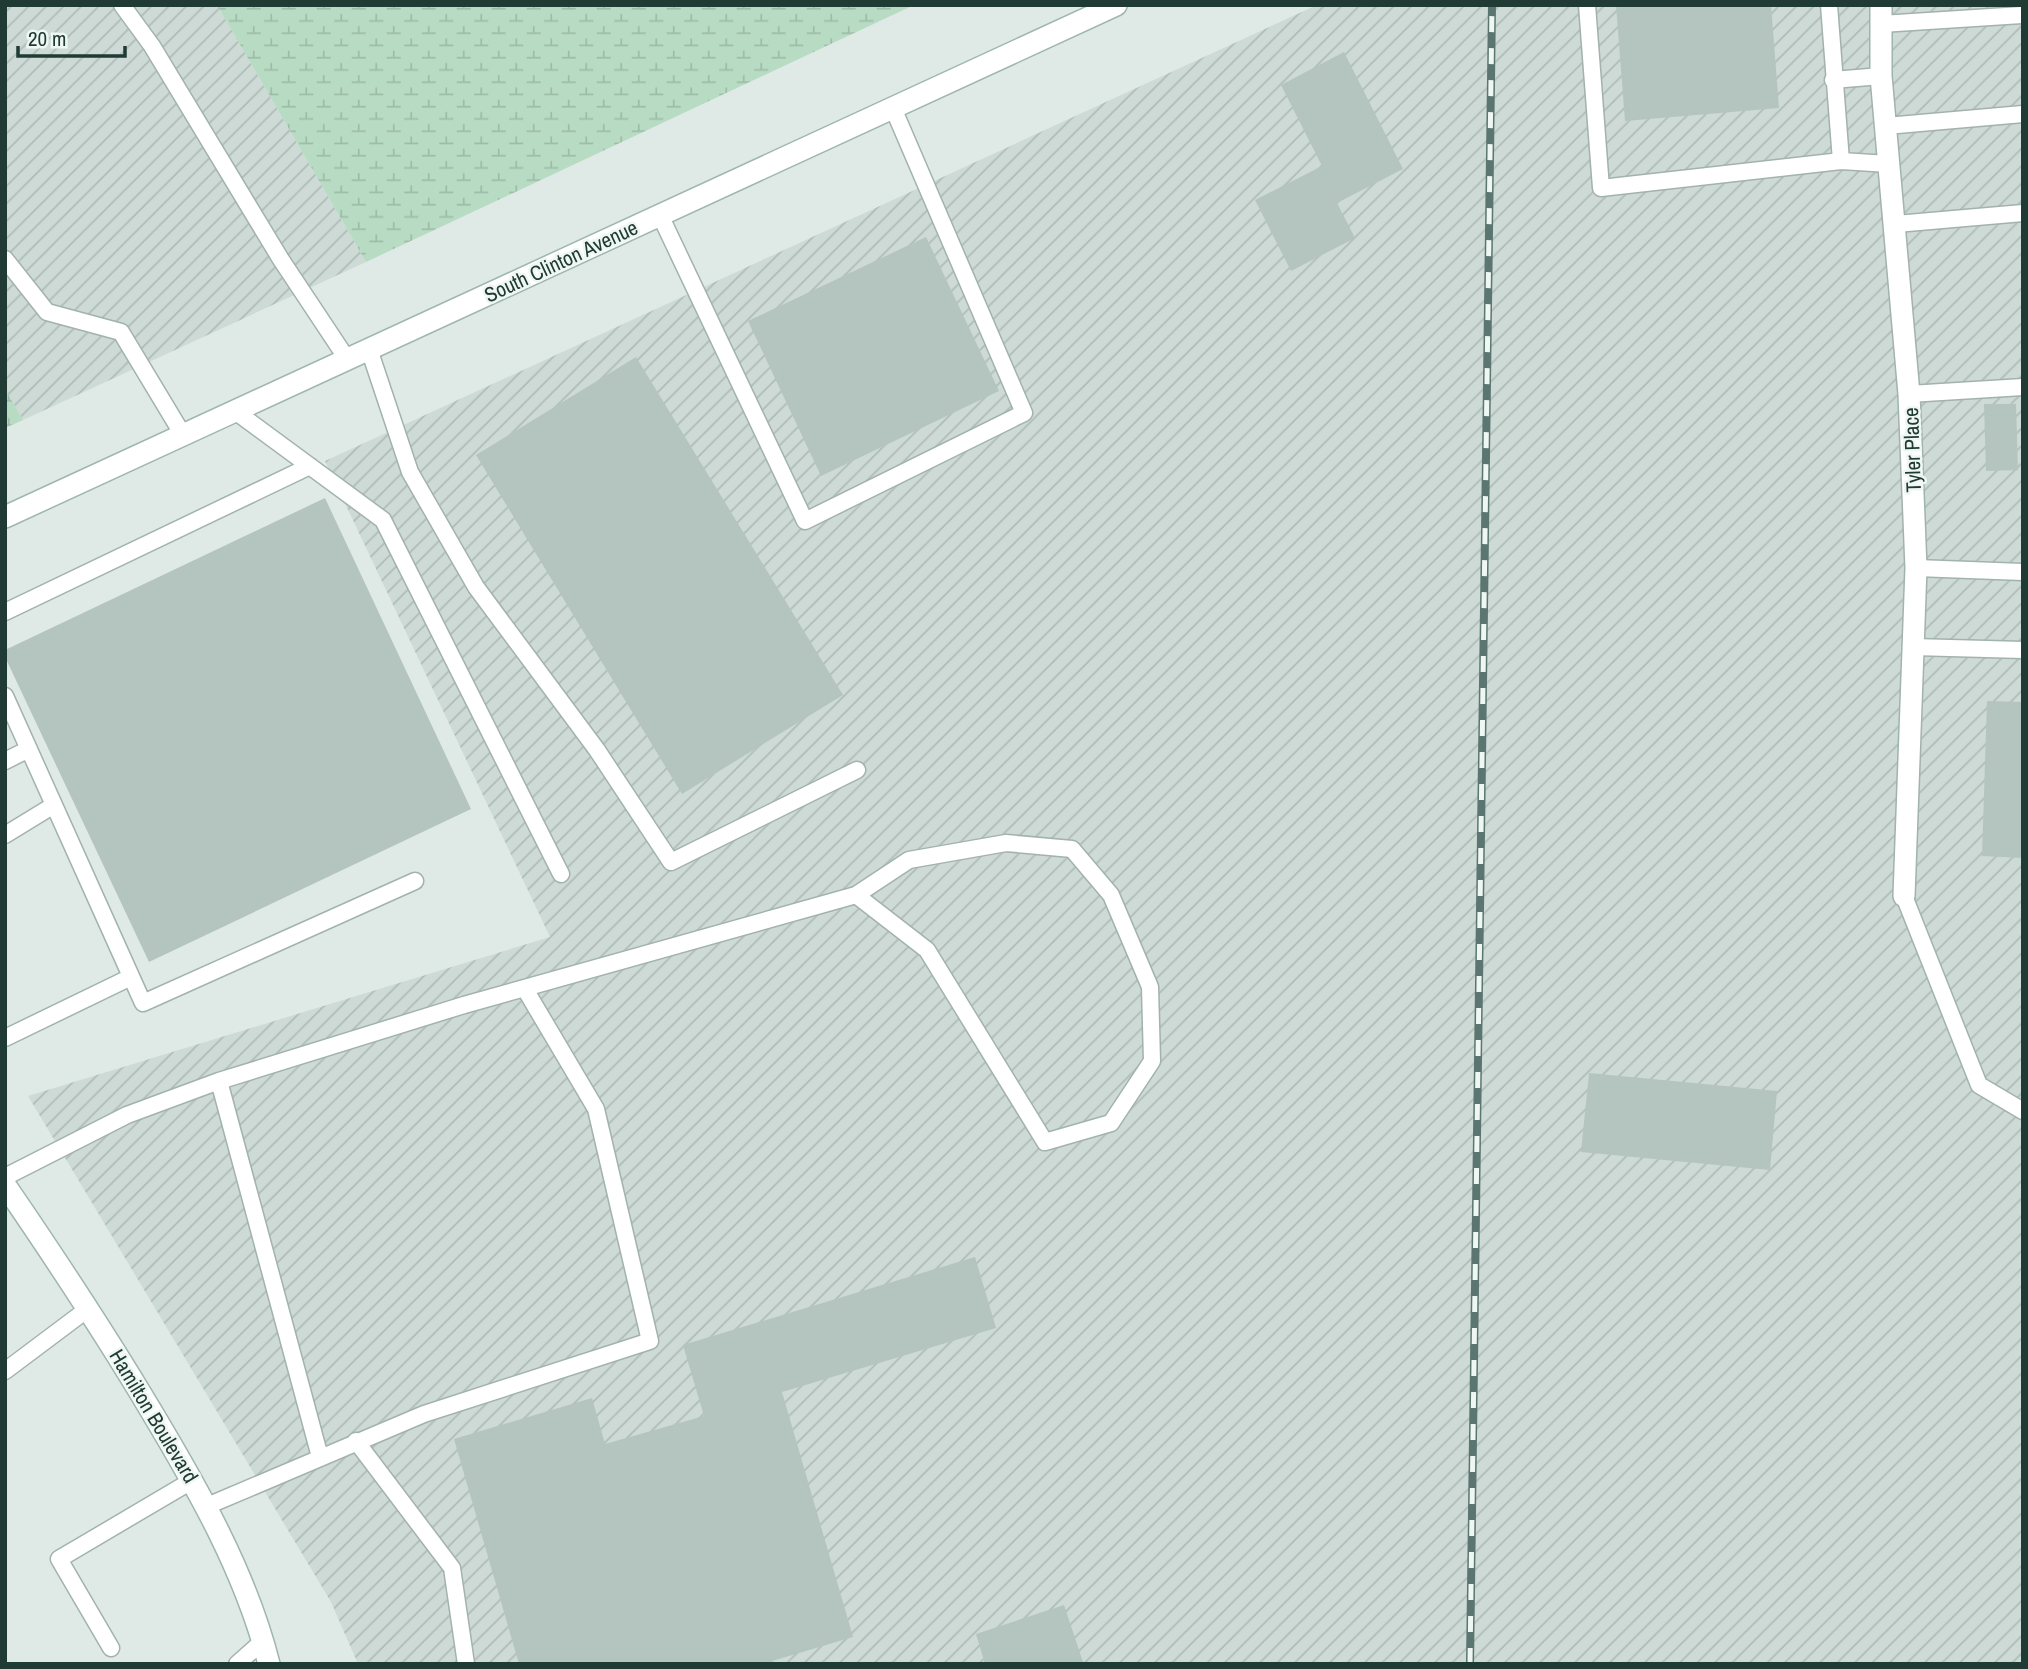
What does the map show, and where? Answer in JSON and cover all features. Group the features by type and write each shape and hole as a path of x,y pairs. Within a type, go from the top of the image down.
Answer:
{"street":[{"name":"South Clinton Avenue","path":"5,517 1116,5"},
{"name":"Tyler Place","path":"1881,15 1881,76 1909,394 1916,568 1904,896"},
{"name":"Hamilton Boulevard","path":"5,1185 89,1308 193,1480 263,1641 269,1664"}],"lane":[{"path":"122,5 152,46 280,258 347,359"},
{"path":"1587,5 1601,188 1841,161 1889,164"},
{"path":"1829,5 1841,161"},
{"path":"1881,15 2022,15"},
{"path":"1833,80 1881,76"},
{"path":"660,215 805,520 1024,413 893,108"},
{"path":"1886,126 2023,114"},
{"path":"1896,224 2023,213"},
{"path":"5,259 47,312 121,332 183,435"},
{"path":"369,349 410,472 476,587 597,750 671,862 857,770"},
{"path":"1909,394 2023,387"},
{"path":"235,411 383,520 561,874"},
{"path":"5,612 310,466"},
{"path":"1916,568 2023,572"},
{"path":"1913,647 2023,650"},
{"path":"5,696 143,1003 415,881"},
{"path":"5,761 29,749"},
{"path":"5,835 54,805"},
{"path":"5,1177 127,1115 219,1081 464,1005 856,895 909,860 1006,843 1072,849 1111,895 1150,987 1152,1061 1111,1123 1045,1142 927,950 856,895"},
{"path":"1904,896 1979,1085 2023,1111"},
{"path":"5,1038 131,977"},
{"path":"206,1506 424,1414 650,1341 596,1109 525,989"},
{"path":"219,1081 320,1457"},
{"path":"5,1371 89,1308"},
{"path":"356,1441 452,1568 466,1664"},
{"path":"111,1648 59,1559 193,1480"},
{"path":"237,1664 263,1641"}],"shaded area":[{"path":"5,5 217,5 366,262 23,420 5,389"},
{"path":"1317,5 2023,5 2023,1664 358,1664 331,1602 28,1096 550,937 325,461"}],"green space":[{"path":"217,5 914,5 366,262"},
{"path":"5,389 23,420 5,428"}],"building":[{"path":"1616,5 1771,5 1779,108 1625,121"},
{"path":"1344,52 1403,169 1337,203 1355,238 1291,271 1255,200 1322,166 1281,85"},
{"path":"926,237 999,391 821,476 748,321"},
{"path":"636,357 843,695 682,794 476,455"},
{"path":"1984,404 2016,404 2018,470 1986,471"},
{"path":"325,498 471,809 149,962 5,657 5,650"},
{"path":"1987,701 2023,702 2023,858 1982,856"},
{"path":"1589,1073 1777,1091 1770,1170 1581,1152"},
{"path":"975,1257 996,1328 782,1392 853,1637 762,1664 519,1664 454,1439 592,1398 605,1444 704,1416 683,1345"},
{"path":"1064,1605 1083,1662 985,1664 976,1634"}],"railway":[{"path":"1470,1664 1492,5"}]}
